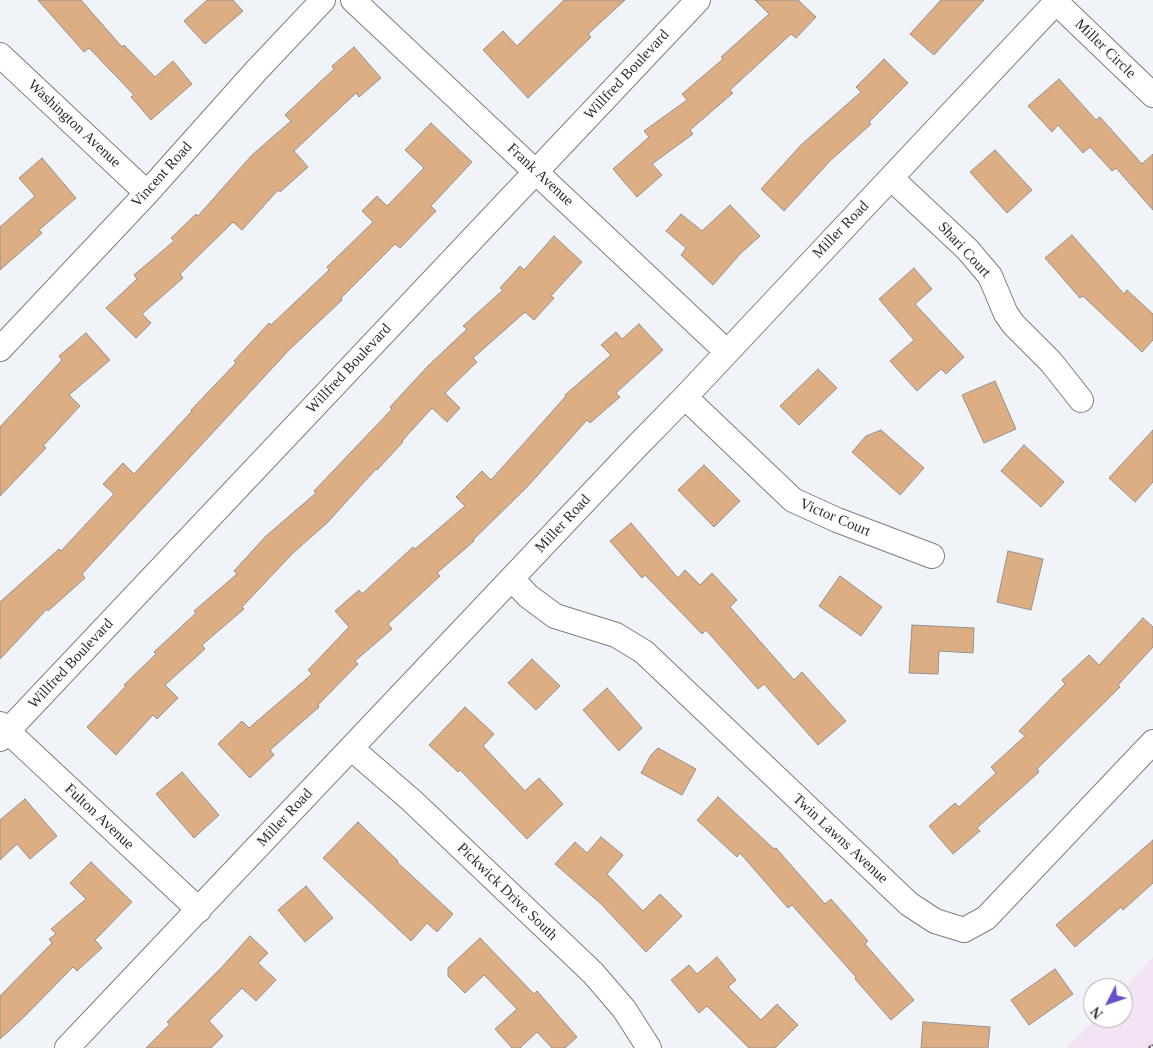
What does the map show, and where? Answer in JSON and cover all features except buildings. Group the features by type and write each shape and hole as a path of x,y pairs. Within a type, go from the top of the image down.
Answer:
{"street":[{"name":"Vincent Road","path":"0,349 147,193 255,72 323,0"},
{"name":"Frank Avenue","path":"352,0 726,351"},
{"name":"Willfred Boulevard","path":"2,731 698,0"},
{"name":"Miller Circle","path":"1057,1 1153,95"},
{"name":"Miller Road","path":"67,1048 685,397 726,351 1057,1"},
{"name":"Washington Avenue","path":"0,55 147,193"},
{"name":"Shari Court","path":"890,178 967,249 990,276 1006,314 1014,325 1051,362 1081,400"},
{"name":"Victor Court","path":"685,397 793,500 837,520 932,556"},
{"name":"Twin Lawns Avenue","path":"512,579 528,596 555,616 616,635 644,652 909,904 935,921 964,930 986,918 1153,742"},
{"name":"Fulton Avenue","path":"2,731 198,910"},
{"name":"Pickwick Drive South","path":"351,748 411,800 593,973 624,1009 649,1048"}],"shaded area":[{"path":"1153,957 1153,1048 1067,1048 1086,1028 1133,1028 1133,978"}]}
